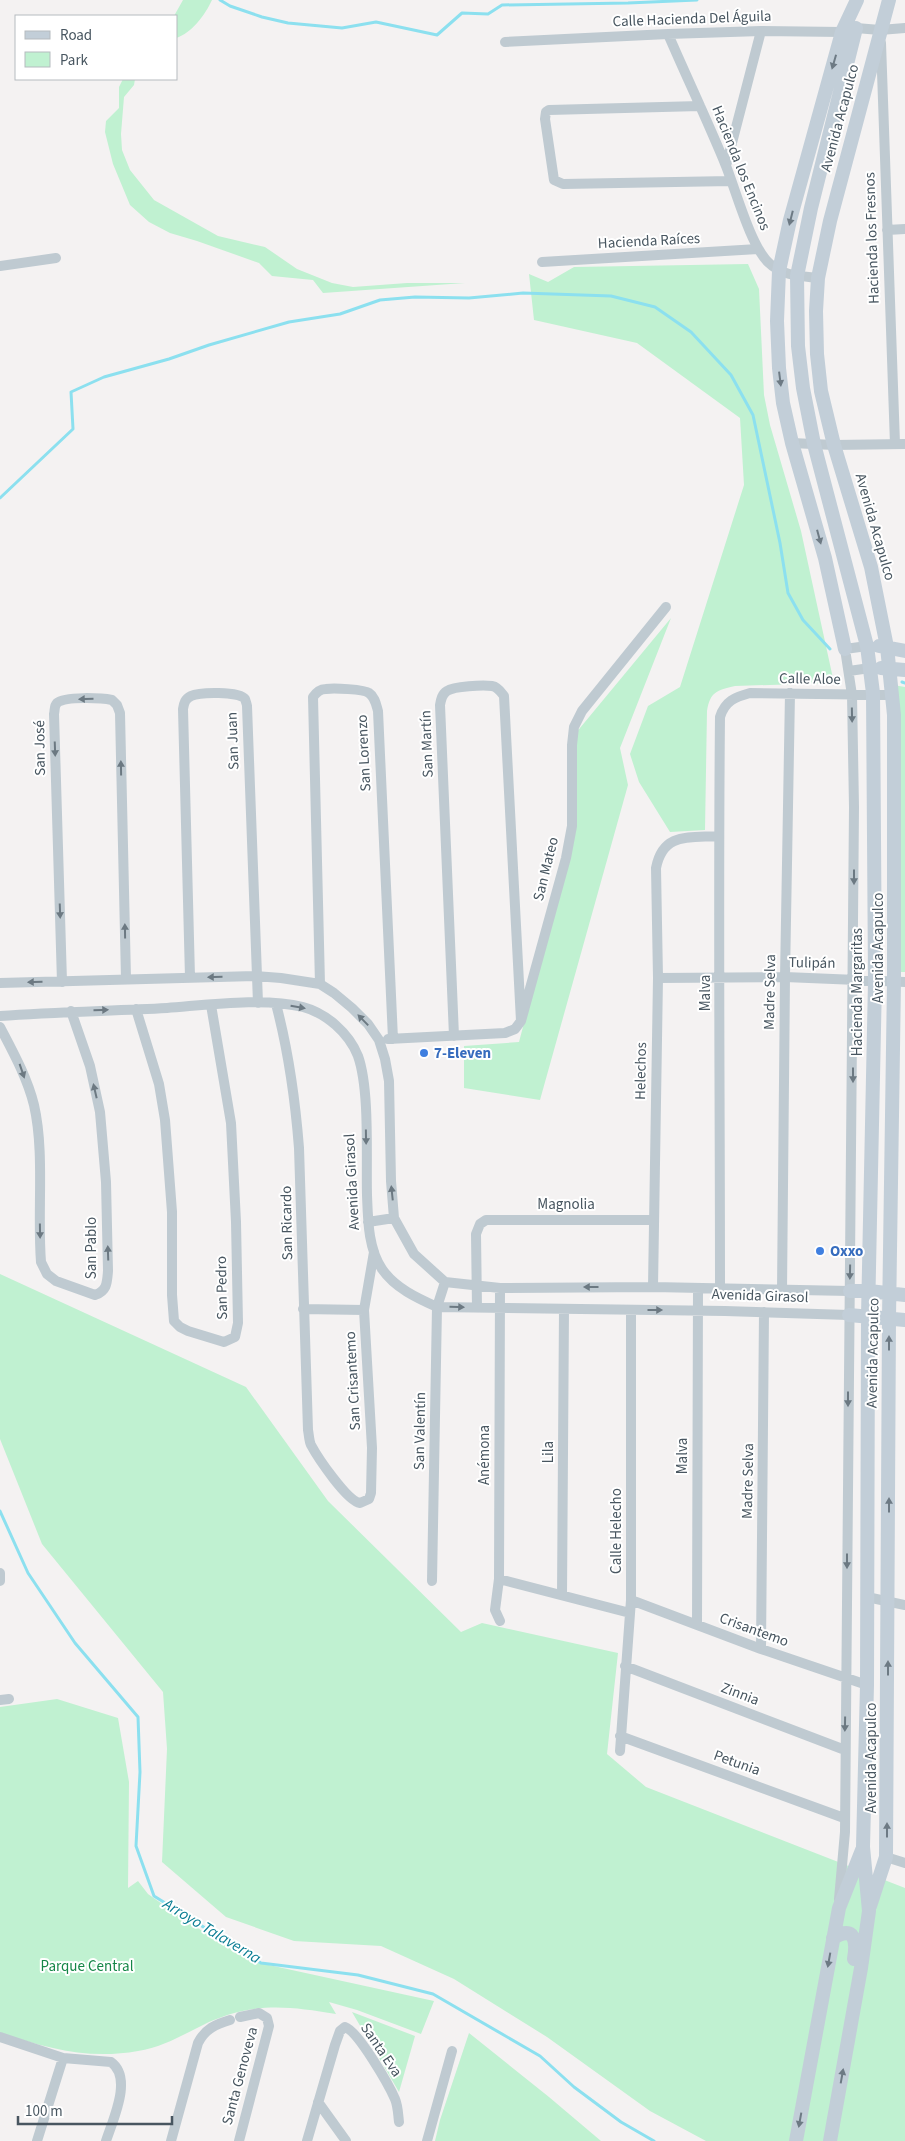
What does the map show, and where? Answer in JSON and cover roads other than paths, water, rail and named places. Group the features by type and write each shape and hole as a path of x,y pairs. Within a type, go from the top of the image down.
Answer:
{"street":[{"name":"Avenida Acapulco","path":"845,649 825,558 792,443 779,368 777,321 779,271 790,220 842,32 857,0"},
{"name":"Avenida Acapulco","path":"869,1911 886,1857 889,1318 900,982 896,784 892,695 887,647 871,567 834,445 822,391 817,354 818,278 830,221 889,0"},
{"name":"Avenida Acapulco","path":"856,28 811,208 797,276 798,346 803,388 814,444 867,646"},
{"name":"Calle Hacienda Del Águila","path":"504,42 668,34 762,31 842,32 856,28 880,30 905,28"},
{"name":"Hacienda los Fresnos","path":"880,30 887,230 900,444"},
{"path":"726,166 762,31"},
{"name":"Hacienda los Encinos","path":"668,34 726,166 758,249 770,264 779,271 797,276 818,278"},
{"path":"700,106 550,110 546,112 544,119 554,180 563,184 732,181"},
{"path":"887,230 905,229"},
{"name":"Hacienda Raíces","path":"542,262 758,249"},
{"path":"0,266 56,258"},
{"path":"792,443 834,445 900,444"},
{"name":"San Mateo","path":"521,1021 566,858 572,826 571,754 574,727 582,711 666,607"},
{"path":"845,649 867,646 887,647 905,651"},
{"name":"Hacienda Margaritas","path":"867,646 873,694 874,981 868,1316"},
{"name":"Hacienda Margaritas","path":"845,649 852,694 854,807 854,979 849,1315"},
{"path":"849,671 890,667 905,670"},
{"name":"San Martín","path":"454,1036 440,705 441,697 446,691 454,687 493,686 500,690 504,696 521,1021"},
{"name":"San Lorenzo","path":"320,984 313,697 318,691 326,689 369,692 375,699 378,711 393,1039"},
{"name":"San Juan","path":"190,977 184,702 196,694 231,693 240,695 245,699 247,706 255,976 258,1003"},
{"name":"Calle Aloe","path":"730,700 750,693 892,695"},
{"name":"Madre Selva","path":"782,1291 784,978 790,694"},
{"name":"San José","path":"62,982 54,714 55,706 59,702 77,699 112,700 118,705 120,713 126,980"},
{"name":"Malva","path":"720,1289 720,717 723,708 730,700"},
{"name":"Helechos","path":"653,1287 658,978 656,868 658,856 662,848 678,838 719,836"},
{"path":"0,983 255,976 320,984 334,993 368,1024 379,1040 389,1081 391,1181 394,1218 414,1254 445,1282"},
{"name":"Tulipán","path":"658,978 854,979 900,982"},
{"name":"Avenida Girasol","path":"0,1016 258,1003 302,1007 317,1012 334,1024 349,1039 358,1056 363,1083 365,1114 368,1222 374,1252 382,1269 404,1290 438,1307 698,1310 849,1315 905,1320"},
{"name":"San Ricardo","path":"276,1004 288,1050 295,1102 302,1201 303,1310 307,1422 310,1443 316,1454 351,1499 360,1503"},
{"name":"San Pedro","path":"136,1010 155,1068 165,1120 172,1212 172,1295 174,1321 188,1331 224,1342 235,1337 238,1328 236,1222 231,1124 212,1005"},
{"name":"San Pablo","path":"0,1027 19,1062 34,1104 39,1170 41,1262 47,1274 56,1281 95,1295 102,1293 107,1286 106,1182 100,1112 90,1066 71,1011"},
{"path":"379,1040 505,1033 515,1029 521,1021"},
{"path":"368,1222 394,1218"},
{"name":"Magnolia","path":"477,1287 476,1234 480,1224 493,1219 653,1220"},
{"name":"San Crisantemo","path":"360,1503 369,1499 371,1493 372,1457 364,1310 374,1252"},
{"path":"850,1254 870,1255"},
{"name":"Avenida Girasol","path":"445,1282 477,1287 500,1288 653,1287 782,1291 869,1291 905,1295"},
{"name":"San Valentín","path":"432,1581 438,1307 445,1282"},
{"path":"477,1287 477,1308"},
{"name":"Anémona","path":"500,1288 499,1579 495,1610 500,1621"},
{"name":"Malva","path":"697,1625 698,1288"},
{"name":"Lila","path":"562,1595 564,1309"},
{"path":"303,1310 364,1310"},
{"name":"Calle Helecho","path":"620,1751 631,1600 631,1310"},
{"name":"Madre Selva","path":"761,1649 764,1312"},
{"name":"Avenida Acapulco","path":"839,1908 845,1832 849,1315"},
{"name":"Avenida Acapulco","path":"863,1846 867,1685 868,1316"},
{"path":"0,1573 0,1581"},
{"path":"499,1579 630,1613"},
{"path":"867,1597 905,1605"},
{"name":"Crisantemo","path":"631,1600 761,1649 867,1685"},
{"name":"Zinnia","path":"625,1666 845,1750"},
{"name":"Petunia","path":"620,1736 844,1818"},
{"path":"796,2141 839,1908 863,1846"},
{"path":"830,2141 856,1999 869,1911 863,1846"},
{"path":"886,1857 905,1863"},
{"path":"833,1938 844,1933 854,1938 856,1945 851,1976 856,1999"},
{"name":"Santa Genoveva","path":"171,2141 198,2043 204,2034 216,2024 259,2013 267,2018 270,2026 238,2141"},
{"name":"Santa Eva","path":"308,2141 340,2031 348,2027 360,2041 393,2096 399,2122"},
{"path":"0,2038 63,2058 111,2062 119,2071 122,2083 106,2141"},
{"path":"427,2141 452,2051"},
{"path":"37,2141 63,2058"},
{"path":"318,2102 346,2141"}],"waterway":[{"path":"220,0 230,6 262,17 288,23 342,28 376,22 437,35 462,13 488,14 502,5 697,0"},
{"path":"0,498 73,429 71,392 104,377 289,322 340,314 380,300 415,297 469,298 523,293 611,296 655,307 691,332 731,375 753,415 780,543 788,593 803,620 830,649"},
{"name":"Arroyo Talaverna","path":"0,1511 28,1573 75,1643 138,1717 140,1772 136,1846 154,1896 261,1963 358,1975 433,1994 540,2056 574,2087 621,2122 654,2141"}],"place":[{"name":"7-Eleven","path":"424,1053"},
{"name":"Oxxo","path":"820,1251"}],"park label":[{"name":"Parque Central","path":"87,1966"}]}
